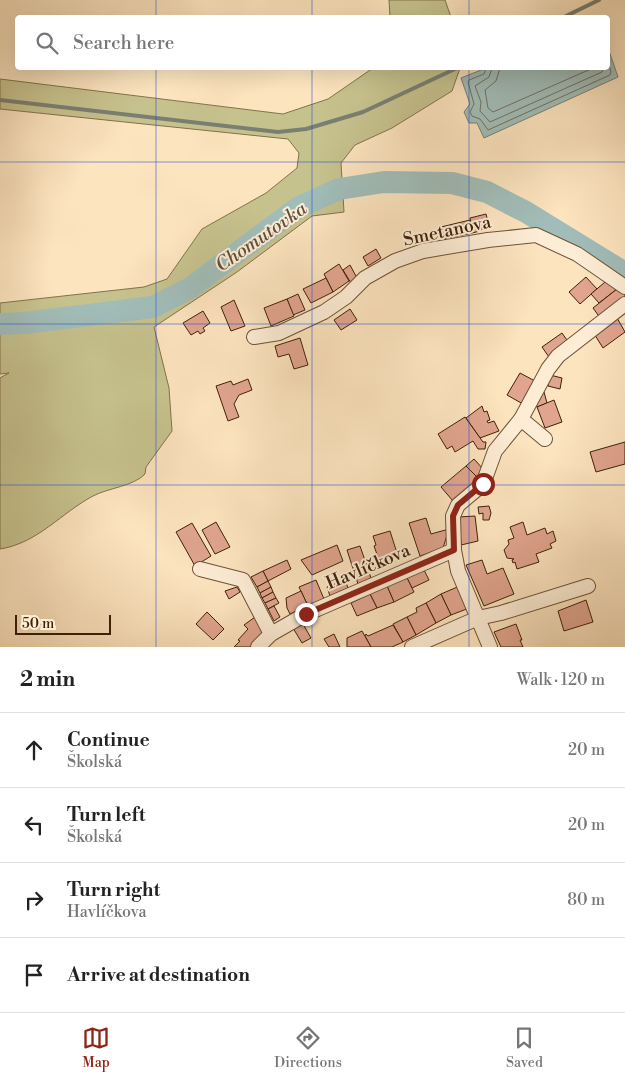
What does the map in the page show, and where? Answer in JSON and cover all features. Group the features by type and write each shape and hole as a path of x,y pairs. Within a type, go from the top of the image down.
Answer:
{"street":[{"name":"Smetanova","path":"254,337 279,333 324,312 346,297 365,278 395,261 423,251 488,240 536,235 577,254 625,287"},
{"path":"490,647 458,570 454,550 453,516 458,505 483,484 496,451 521,419 548,369 558,356 625,304"},
{"path":"521,419 545,439"},
{"name":"Havlíčkova","path":"258,647 271,634 306,614 454,550"},
{"path":"200,569 243,580 271,634"},
{"path":"412,647 478,618 509,611 588,586"}],"shaded area":[{"path":"389,0 445,0 450,15 390,15"},
{"path":"370,70 459,70 452,91 392,128 355,145 341,163 344,212 312,216 237,272 154,327 169,388 172,431 146,467 145,474 128,484 93,496 26,541 0,549 0,378 9,373 0,374 0,303 144,287 167,279 202,229 266,193 297,168 299,153 288,139 0,109 0,79 283,114 328,99"}],"water":[{"path":"610,54 618,77 484,138 477,123 469,123 464,112 470,104 461,78 481,70 610,70"}],"building":[{"path":"486,214 488,222 481,224 483,229 472,233 470,218"},
{"path":"470,220 472,233 444,239 441,227"},
{"path":"376,249 381,258 368,266 363,257"},
{"path":"339,264 349,281 333,292 324,274"},
{"path":"350,265 357,278 351,283 343,270"},
{"path":"586,277 597,289 580,304 569,292"},
{"path":"326,278 333,292 311,303 303,289"},
{"path":"605,282 617,289 599,303 591,294"},
{"path":"617,289 625,294 625,300 601,319 593,308"},
{"path":"298,294 305,310 293,315 287,299"},
{"path":"287,299 294,316 271,326 264,308"},
{"path":"234,300 245,326 231,331 221,307"},
{"path":"350,309 357,320 341,330 334,320"},
{"path":"203,311 210,323 203,328 205,331 200,334 198,331 191,335 183,323"},
{"path":"616,316 625,332 603,348 593,332"},
{"path":"562,333 569,343 549,357 542,347"},
{"path":"300,338 308,365 294,369 289,354 278,357 275,346"},
{"path":"520,373 535,381 523,404 507,395"},
{"path":"550,375 562,378 560,389 548,386"},
{"path":"248,379 252,390 239,395 234,404 239,417 228,421 216,386 231,381 233,385"},
{"path":"544,392 547,403 537,407 534,398 536,395"},
{"path":"554,400 562,422 545,428 537,407"},
{"path":"482,406 484,412 487,411 490,420 487,421 488,423 494,421 499,431 480,438 466,418"},
{"path":"465,417 483,442 486,442 485,449 478,449 473,441 455,452 452,446 447,449 438,434"},
{"path":"625,442 625,464 596,472 590,452"},
{"path":"474,459 483,469 479,479 466,466"},
{"path":"466,466 479,479 453,501 441,487"},
{"path":"489,506 491,513 489,520 483,520 483,513 479,514 478,507"},
{"path":"475,516 478,541 461,545 459,517"},
{"path":"426,518 431,534 449,529 443,548 420,556 409,523"},
{"path":"216,522 230,547 215,554 202,530"},
{"path":"523,522 527,535 545,528 547,534 553,531 556,541 550,544 552,548 536,554 539,562 517,569 515,562 513,563 512,560 514,559 507,558 504,550 509,544 508,540 514,538 510,527"},
{"path":"192,523 211,556 195,566 176,532"},
{"path":"390,531 397,553 390,556 390,558 387,559 386,557 379,560 373,536"},
{"path":"337,545 343,561 312,575 301,560"},
{"path":"360,546 371,578 358,584 347,550"},
{"path":"287,560 291,569 268,581 263,571"},
{"path":"482,560 487,574 503,568 514,594 484,606 466,565"},
{"path":"424,570 429,580 412,588 407,578"},
{"path":"263,571 268,581 257,587 251,577"},
{"path":"407,578 414,592 394,602 387,586"},
{"path":"316,580 324,599 308,606 299,587"},
{"path":"345,580 348,588 330,596 327,587"},
{"path":"268,581 271,587 260,593 257,587"},
{"path":"462,585 472,607 451,615 441,594"},
{"path":"387,586 394,602 377,608 370,594"},
{"path":"237,587 240,592 229,599 225,591"},
{"path":"271,587 273,592 262,598 260,593"},
{"path":"301,591 308,606 290,614 286,598"},
{"path":"273,592 276,598 265,603 262,598"},
{"path":"370,594 377,608 357,616 351,603"},
{"path":"441,594 451,615 436,623 426,603"},
{"path":"276,598 279,603 268,609 265,603"},
{"path":"586,600 593,622 564,631 558,611"},
{"path":"426,603 436,623 416,635 407,617 417,612 416,608"},
{"path":"274,606 280,617 274,621 268,609"},
{"path":"207,612 224,629 213,640 196,624"},
{"path":"255,617 257,622 267,631 251,647 234,647 248,629 244,625"},
{"path":"407,617 416,635 403,642 393,624"},
{"path":"303,624 311,638 302,643 293,628"},
{"path":"516,624 523,647 501,647 494,632"},
{"path":"393,625 403,642 392,647 371,647 365,636 366,634 368,636"},
{"path":"362,631 371,647 347,647 347,638"},
{"path":"334,634 340,647 329,647 324,639"}],"waterway":[{"path":"568,15 599,0"},
{"path":"0,100 278,132 306,129 363,112 453,70"},
{"name":"Chomutovka","path":"0,324 25,323 153,307 190,288 299,207 339,189 384,182 452,183 487,192 526,212 625,273"}],"route":[{"path":"306,614 454,550 453,516 458,505 483,484"}]}
